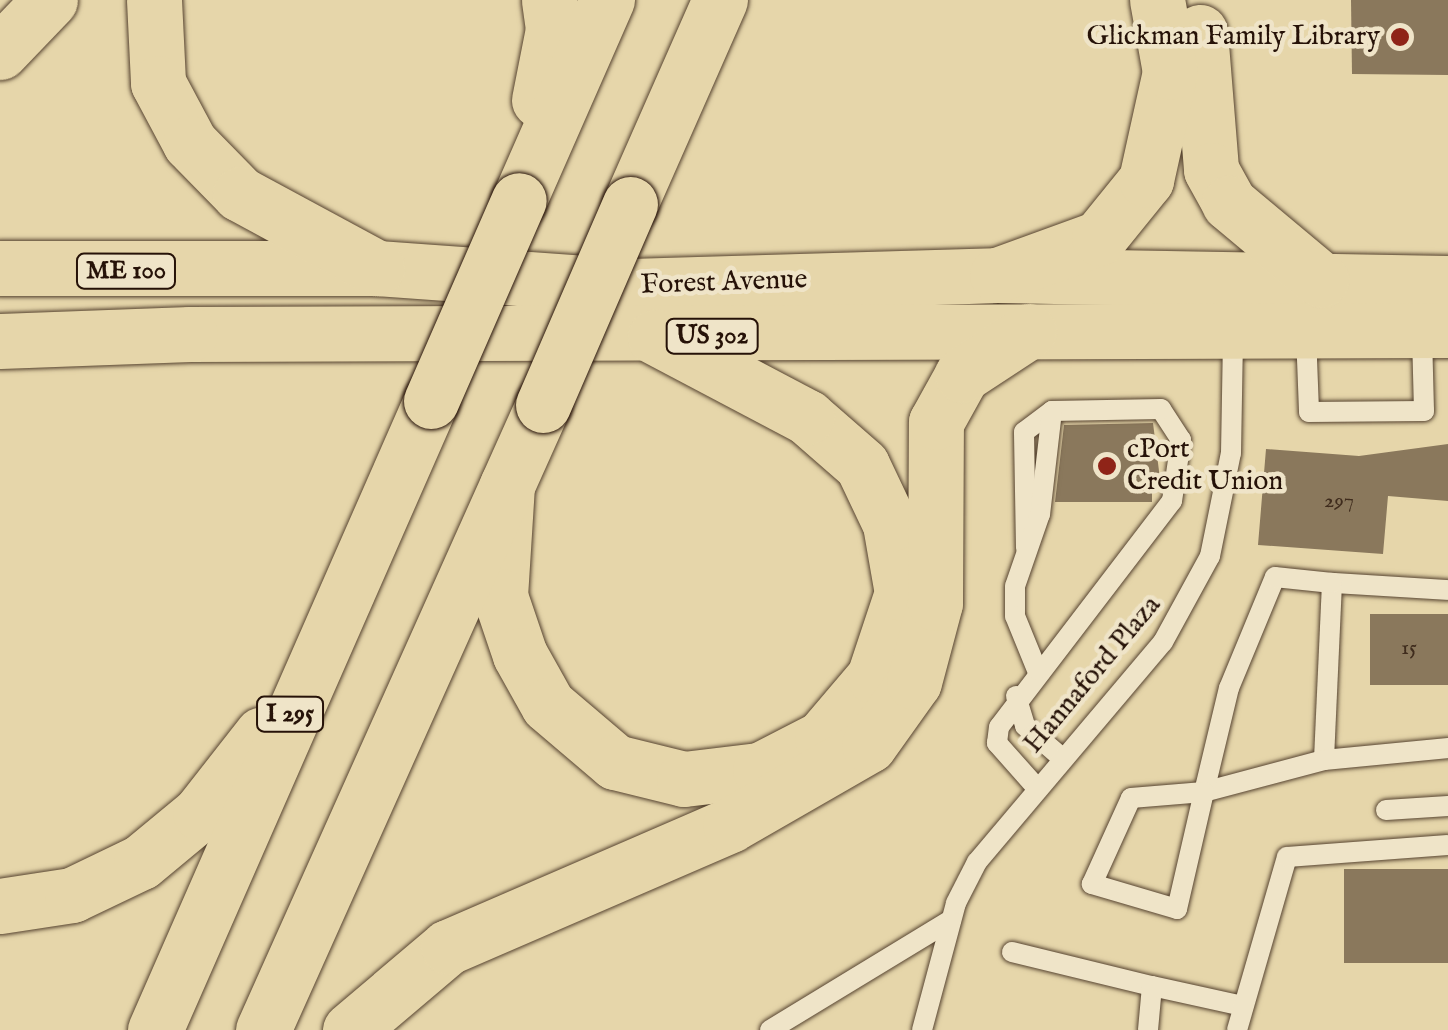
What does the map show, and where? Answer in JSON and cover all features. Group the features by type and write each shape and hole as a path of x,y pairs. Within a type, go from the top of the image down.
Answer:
{"main road":[{"path":"0,52 50,0"},
{"path":"154,0 158,83 190,143 240,194 377,268"},
{"path":"519,200 553,30 549,0"},
{"name":"I 295","path":"155,1030 304,680 607,0"},
{"path":"263,1030 544,406 710,22 740,0"},
{"path":"997,275 1099,238 1146,180 1170,72 1157,0"},
{"path":"1194,0 1211,170 1314,306"},
{"path":"0,243 252,271"},
{"name":"Forest Avenue","path":"0,268 377,268 630,286 997,275 1314,306 1435,330"},
{"name":"Forest Avenue","path":"0,318 190,334 655,337 1233,332 1314,306 1448,283"},
{"path":"350,1030 448,947 730,825 869,745 914,682 935,603 936,422 962,375 1029,331"},
{"path":"0,341 190,334"},
{"path":"507,485 500,596 520,655 548,705 614,762 684,779 760,770 822,738 874,678 902,593 890,524 862,465 807,417 655,337"},
{"path":"0,906 90,888 172,840 304,680"}],"lane":[{"path":"1314,306 1309,412 1424,411 1435,330"},
{"name":"Hannaford Plaza","path":"922,1030 952,920 977,862 1036,786 1164,642 1210,556 1231,453 1233,332"},
{"path":"1036,786 997,743 1016,696 1139,544 1181,476 1175,422 1145,403 1052,412 1040,514 1026,548 1015,616 1037,670"},
{"path":"1448,590 1276,577 1229,688 1204,792 1177,909 1092,884 1130,798 1204,792 1324,760 1448,748"},
{"path":"1324,760 1332,583"},
{"path":"1016,696 1025,726 1062,757"},
{"path":"1386,810 1448,806"},
{"path":"1237,1030 1287,856 1448,846"},
{"path":"770,1030 952,920"},
{"path":"1012,952 1243,1006"},
{"path":"1148,1030 1152,986"}],"building":[{"name":"Glickman Family Library","path":"1351,0 1448,0 1448,75 1352,74"},
{"name":"cPort Credit Union","path":"1153,423 1160,479 1152,479 1152,502 1055,502 1064,425"},
{"path":"1448,444 1448,501 1388,496 1383,554 1258,545 1266,449 1359,456"},
{"path":"1370,614 1448,614 1448,685 1370,685"},
{"path":"1344,869 1448,869 1448,963 1344,963"}],"place":[{"name":"Glickman Family Library","path":"1400,37"},
{"name":"cPort Credit Union","path":"1107,466"}]}
